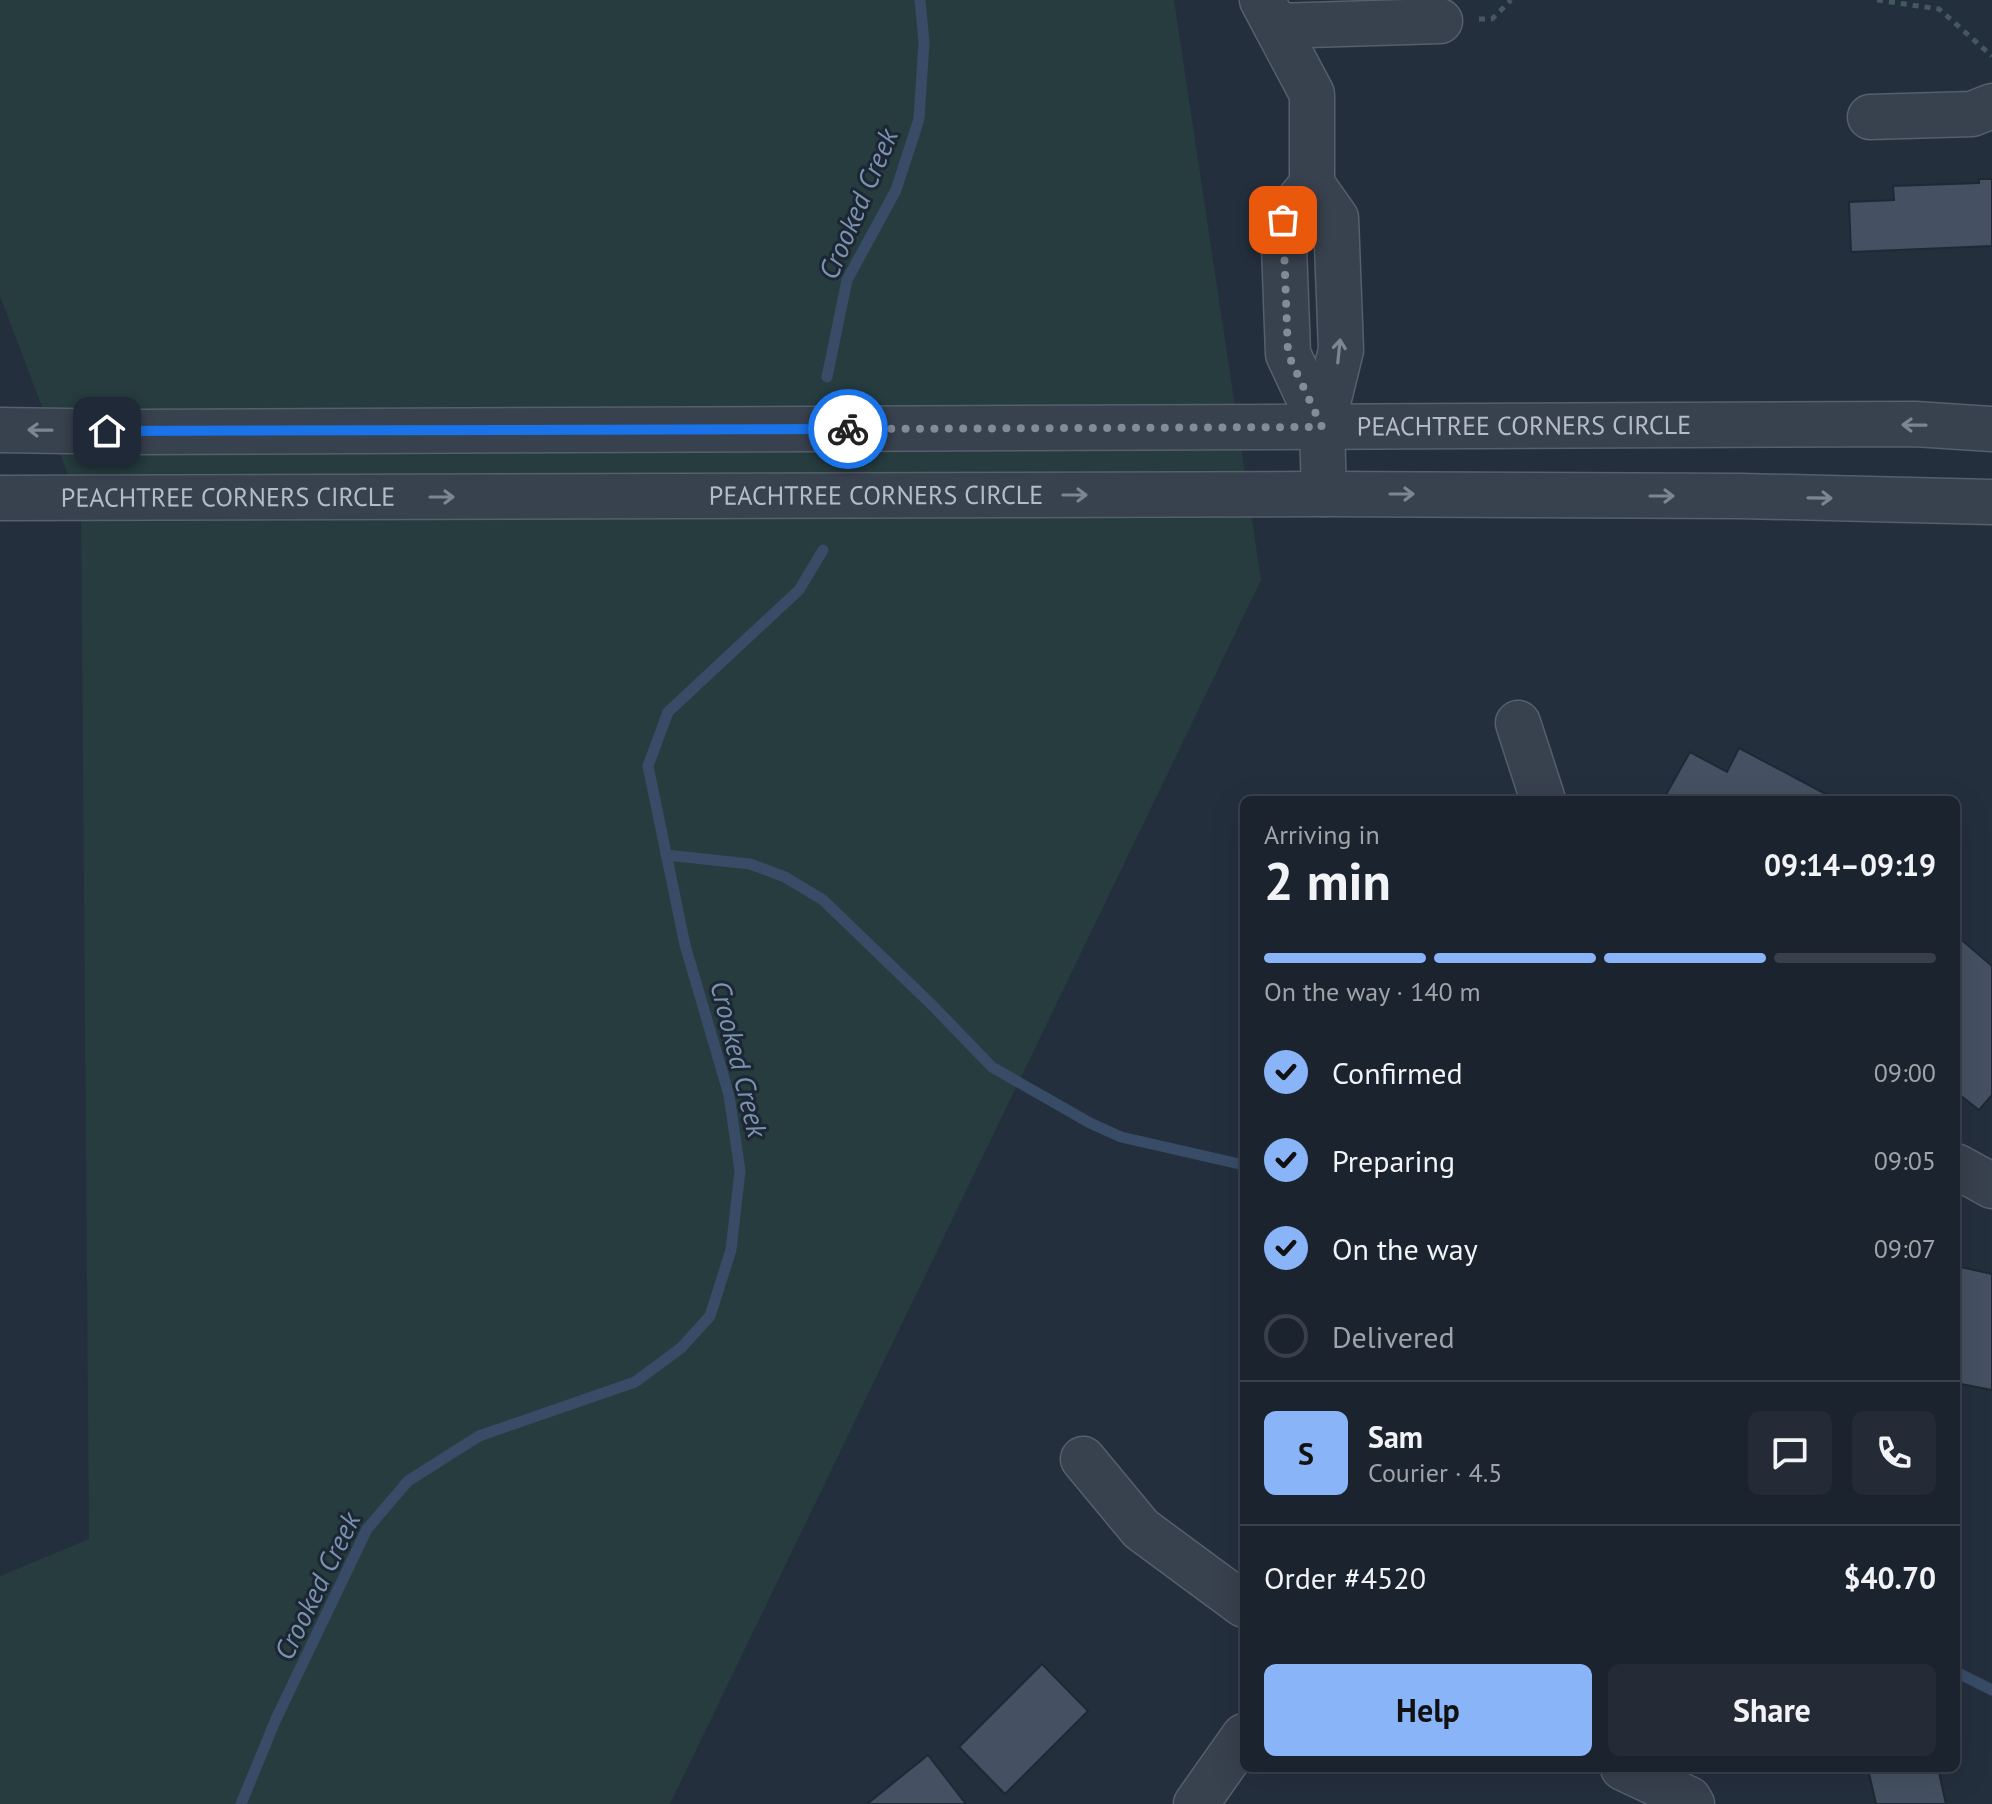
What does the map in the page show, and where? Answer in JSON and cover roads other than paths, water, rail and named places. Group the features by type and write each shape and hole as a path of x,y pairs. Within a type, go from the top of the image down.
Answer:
{"street":[{"path":"1269,13 1440,21"},
{"path":"1269,13 1312,94 1312,184 1336,218 1341,350 1322,427 1324,494"},
{"path":"1870,117 1972,114 1992,106"},
{"name":"PEACHTREE CORNERS CIRCLE","path":"0,430 165,432 1915,424 1992,429"},
{"name":"PEACHTREE CORNERS CIRCLE","path":"0,498 1324,494 1742,496 1992,502"},
{"path":"1518,723 1542,796"},
{"path":"1960,1168 1992,1186"},
{"path":"1083,1459 1141,1529 1240,1602"},
{"path":"1196,1804 1240,1742"},
{"path":"1632,1772 1689,1799 1692,1804"}],"waterway":[{"name":"Crooked Creek","path":"827,377 847,280 896,190 919,119 924,42 920,0"},
{"name":"Crooked Creek","path":"241,1804 276,1719 367,1529 408,1481 479,1436 635,1382 681,1348 710,1316 731,1250 740,1171 729,1095 685,945 648,766 668,712 799,590 823,550"},
{"path":"666,855 750,864 785,877 823,900 992,1067 1090,1123 1121,1137 1240,1164"},
{"path":"1960,1674 1992,1690"}]}
